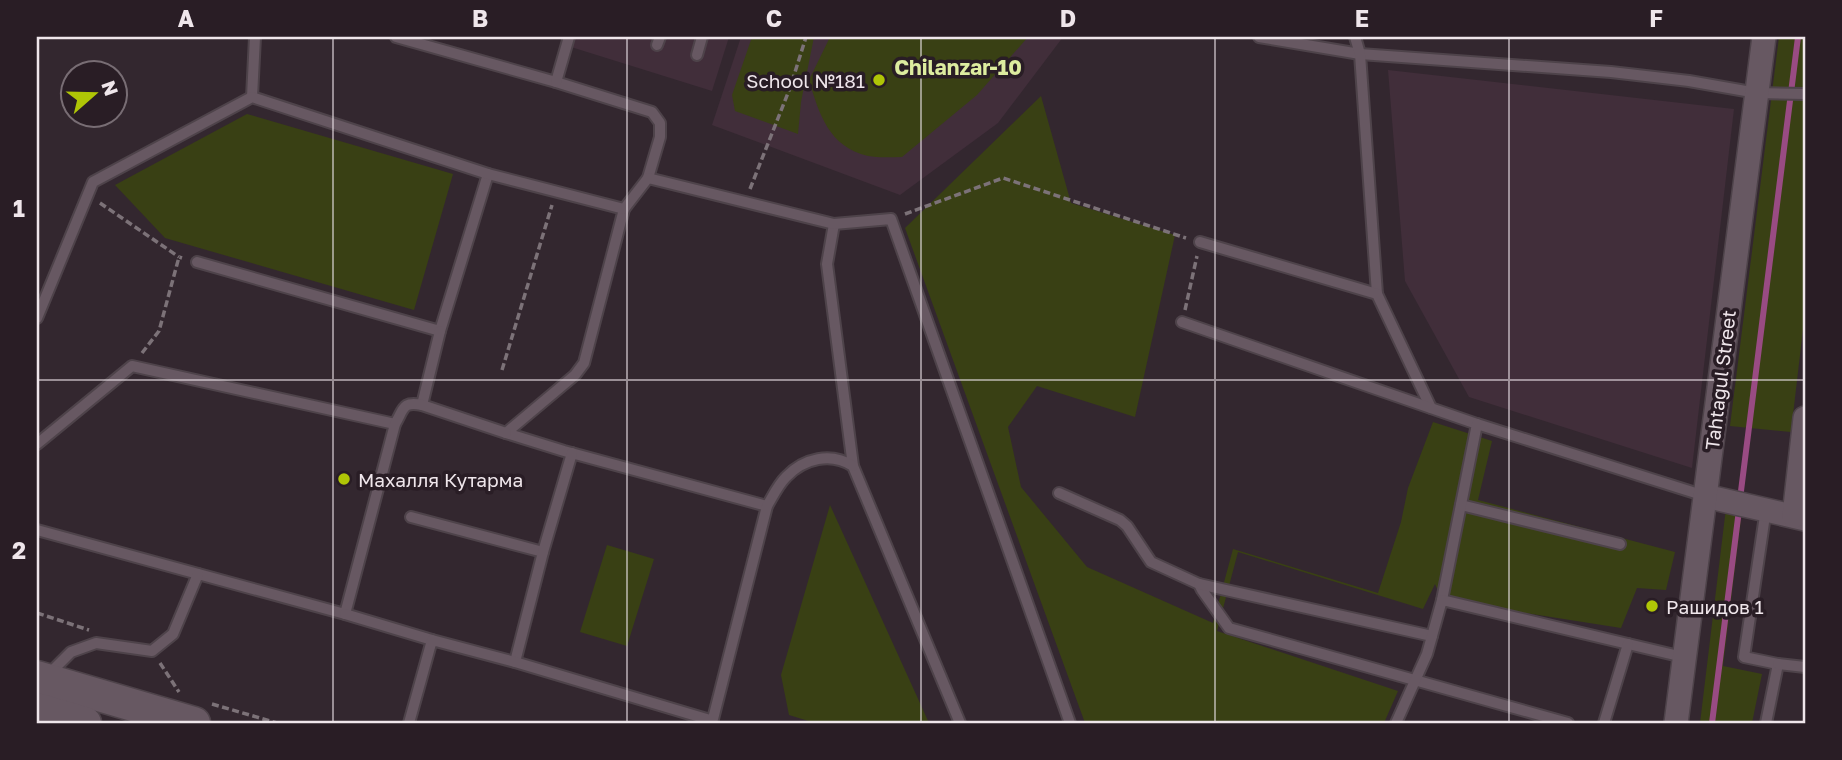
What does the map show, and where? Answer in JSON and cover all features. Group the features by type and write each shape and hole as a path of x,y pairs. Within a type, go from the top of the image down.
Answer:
{"main road":[{"path":"39,688 199,712"},
{"path":"39,688 85,723"}],"street":[{"name":"Tahtagul Street","path":"1676,723 1764,37"},
{"path":"1705,496 1799,518 1805,418"}],"lane":[{"path":"252,97 256,37"},
{"path":"396,37 652,112 660,123 660,137 648,178 624,209 584,363 575,375 506,433"},
{"path":"556,82 569,37"},
{"path":"698,55 702,37"},
{"path":"1259,37 1360,54 1611,72 1689,81 1757,93 1805,94"},
{"path":"1355,37 1360,54 1377,294 1432,408"},
{"path":"37,318 93,181 252,97 488,174 624,209"},
{"path":"422,405 440,331 488,174"},
{"path":"648,178 834,224 891,219 1070,723"},
{"path":"834,224 827,264 853,466 960,723"},
{"path":"1200,242 1377,294"},
{"path":"197,262 440,331"},
{"path":"1182,322 1477,424 1705,496"},
{"path":"37,444 132,366 395,424"},
{"path":"345,614 395,424 406,406 411,403 572,453 767,506"},
{"path":"1396,723 1427,654 1442,600 1477,424"},
{"path":"515,662 572,453"},
{"path":"710,720 715,717 767,506 784,479 807,463 820,458 832,458 846,461 853,466"},
{"path":"1059,493 1120,520 1128,526 1151,562 1199,584 1432,636"},
{"path":"1461,505 1620,544"},
{"path":"1760,508 1744,657 1805,667"},
{"path":"411,517 543,552"},
{"path":"37,530 345,614 723,723"},
{"path":"39,688 71,652 96,643 152,651 173,634 198,574"},
{"path":"1199,584 1228,628 1568,723"},
{"path":"1442,600 1684,657"},
{"path":"409,723 432,640"},
{"path":"1604,723 1628,644"},
{"path":"1766,723 1778,664"}],"path":[{"path":"745,202 790,88 806,37"},
{"path":"891,219 1003,178 1200,242 1182,322"},
{"path":"502,370 555,193"},
{"path":"88,195 179,257 197,262"},
{"path":"132,366 159,331 179,257"},
{"path":"37,612 101,634"},
{"path":"152,651 180,694"},
{"path":"199,712 277,723"}],"shaded area":[{"path":"574,37 729,37 712,91 571,47"},
{"name":"School №181","path":"741,37 1063,37 998,123 900,195 712,125"},
{"path":"1388,70 1734,109 1692,468 1469,397 1405,281"}],"green space":[{"path":"752,37 814,37 801,102 798,134 735,111 732,95"},
{"path":"830,37 1028,37 977,95 902,157 885,157 855,152 835,137 822,117 809,80"},
{"path":"1779,37 1805,37 1805,312 1791,432 1730,426"},
{"path":"1041,96 1071,203 1175,235 1135,417 1037,386 1008,427 1021,487 1087,567 1213,623 1233,549 1378,593 1401,522 1408,488 1433,422 1492,441 1478,500 1675,552 1666,590 1637,588 1621,628 1442,600 1435,584 1423,609 1238,552 1217,631 1398,691 1384,723 1085,723 905,228"},
{"path":"247,114 453,174 414,310 165,238 115,185"},
{"path":"830,505 929,723 815,723 789,715 781,675"},
{"path":"1726,508 1742,511 1723,666 1762,674 1752,723 1700,723"},
{"path":"607,545 654,559 627,646 580,632"}],"waterway":[{"path":"1740,499 1798,37"},
{"path":"1712,723 1739,510"}],"place":[{"name":"School №181","path":"879,80"},
{"name":"Махалля Кутарма","path":"344,479"},
{"name":"Рашидов 1","path":"1652,606"}],"district":[{"name":"Chilanzar-10","path":"958,67"}]}
